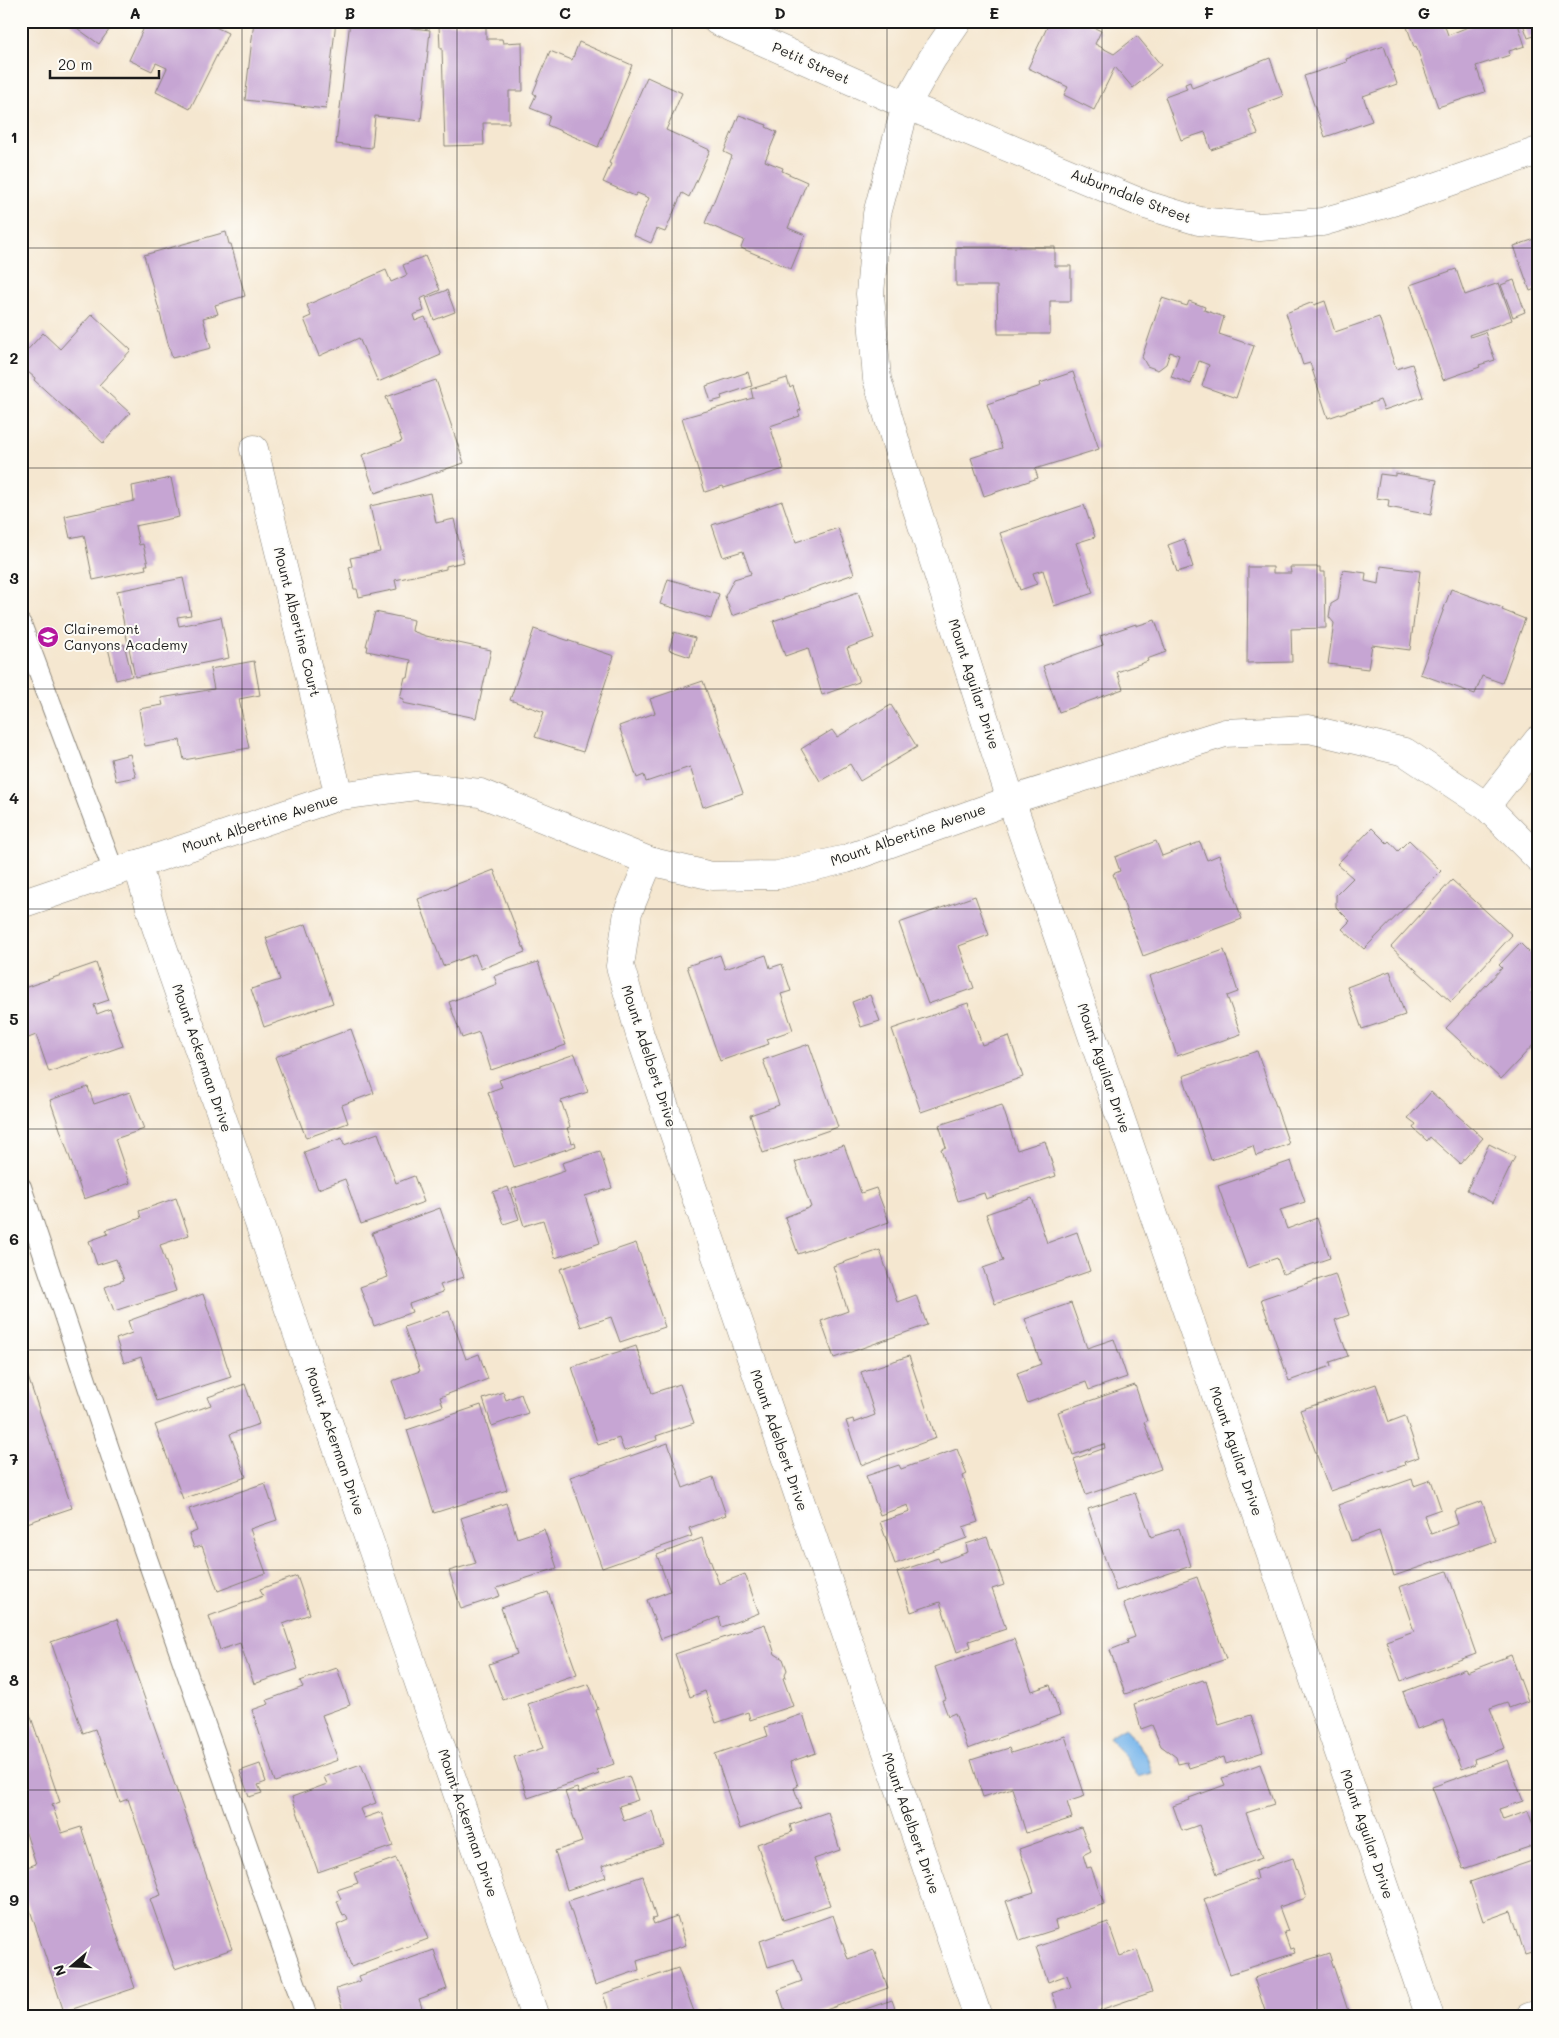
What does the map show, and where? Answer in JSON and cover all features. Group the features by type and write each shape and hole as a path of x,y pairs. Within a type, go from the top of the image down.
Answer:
{"street":[{"name":"Petit Street","path":"717,21 906,105"},
{"name":"Mount Aguilar Drive","path":"958,21 932,59 906,105 877,214 870,294 878,379 902,463 1011,800 1430,2017"},
{"name":"Auburndale Street","path":"906,105 1146,205 1199,221 1260,227 1322,222 1392,202 1538,151"},
{"name":"Mount Albertine Court","path":"254,449 339,796"},
{"name":"Mount Albertine Avenue","path":"21,904 339,796 416,786 480,793 650,861 712,876 778,875 846,859 1011,800 1225,733 1309,729 1405,752 1486,806 1538,858"},
{"path":"1486,806 1538,740"},
{"name":"Mount Adelbert Drive","path":"650,861 628,912 620,966 640,1035 978,2017"},
{"name":"Mount Ackerman Drive","path":"125,868 156,927 535,2017"},
{"path":"1529,2017 1538,2014"}],"lane":[{"path":"21,624 125,868"},
{"path":"21,1187 113,1461 307,2017"}],"water":[{"path":"1125,1727 1147,1757 1152,1773 1138,1777 1128,1760 1109,1737"}],"building":[{"path":"67,21 119,21 114,27 112,26 99,44"},
{"path":"147,21 203,21 228,33 190,109 156,92 167,68 156,63 152,71 129,60"},
{"path":"254,21 336,21 326,109 245,100"},
{"path":"350,21 430,30 421,121 375,116 372,148 336,144"},
{"path":"1050,21 1081,21 1101,31 1095,44 1114,54 1137,36 1161,65 1133,88 1115,67 1094,110 1064,95 1068,87 1028,68"},
{"path":"1161,21 1178,21 1163,27"},
{"path":"1419,21 1426,25 1435,21 1443,21 1448,35 1483,21 1517,21 1525,46 1509,51 1510,55 1476,66 1485,92 1438,107 1406,24"},
{"path":"1522,21 1538,21 1538,46 1534,36 1528,38"},
{"path":"486,24 486,39 502,39 503,43 522,42 523,91 509,91 509,123 483,123 484,145 445,146 442,48 440,48 439,25"},
{"path":"579,42 632,65 598,147 547,125 550,116 530,108 536,95 533,93 550,51 572,60"},
{"path":"1384,46 1397,84 1363,96 1372,121 1325,137 1304,76 1347,62 1346,59"},
{"path":"1270,58 1283,96 1248,109 1258,134 1211,150 1205,132 1181,140 1165,97 1187,89 1185,84 1190,82 1192,88"},
{"path":"647,77 682,93 666,130 710,150 689,197 682,193 665,232 657,229 651,243 633,235 649,198 637,193 635,196 603,182 611,164 609,163"},
{"path":"739,115 767,125 766,127 777,132 765,161 783,168 782,171 807,182 788,228 805,235 791,269 741,248 744,240 705,223 732,156 724,152"},
{"path":"226,232 245,296 215,305 218,314 203,318 211,348 172,358 144,255"},
{"path":"1538,238 1538,288 1530,291 1514,246"},
{"path":"956,247 1055,247 1055,266 1071,266 1071,301 1050,301 1050,334 998,334 997,286 956,286"},
{"path":"425,256 440,290 420,299 424,311 413,315 415,321 425,317 441,355 378,382 359,338 319,356 304,319 311,316 307,305 386,270 391,282 407,275 403,265"},
{"path":"1456,269 1465,295 1499,283 1512,320 1469,335 1470,337 1485,332 1495,360 1443,380 1410,285"},
{"path":"1514,280 1525,312 1513,317 1501,285"},
{"path":"447,290 455,312 434,320 426,298"},
{"path":"1162,298 1187,306 1189,301 1205,307 1204,310 1224,317 1219,334 1254,346 1236,398 1202,386 1209,365 1199,361 1191,384 1171,377 1179,355 1170,352 1166,364 1158,370 1147,366 1142,357"},
{"path":"1325,301 1335,332 1379,317 1396,369 1412,364 1423,397 1384,410 1380,400 1328,418 1310,363 1303,365 1286,313 1313,302 1314,305"},
{"path":"92,314 131,350 99,385 130,413 103,443 21,366 21,357 43,333 60,349"},
{"path":"748,372 752,386 721,396 722,399 711,402 706,386"},
{"path":"1073,372 1099,449 1035,469 1038,478 984,496 971,458 1002,448 987,404 1041,386 1040,383"},
{"path":"787,378 790,388 793,386 801,410 798,411 800,416 770,426 784,469 705,492 682,418 753,398 751,389"},
{"path":"436,380 464,463 375,493 362,455 402,441 386,397"},
{"path":"1395,473 1437,480 1431,515 1388,507 1389,500 1376,498 1380,474 1395,476"},
{"path":"171,478 179,517 135,526 139,545 143,544 148,565 145,565 146,569 93,580 84,535 70,538 65,516 134,501 132,486"},
{"path":"430,493 436,523 454,519 464,562 446,566 446,569 395,580 397,589 359,597 357,589 354,589 349,567 352,566 350,558 380,552 370,506"},
{"path":"782,501 796,542 838,528 854,574 732,616 725,596 734,579 751,574 743,551 723,557 712,525"},
{"path":"1084,505 1095,537 1076,543 1093,593 1054,606 1043,570 1033,573 1037,584 1020,590 1000,533"},
{"path":"1184,539 1193,567 1177,572 1168,545"},
{"path":"1381,566 1420,571 1410,650 1372,645 1368,669 1328,664 1334,623 1329,617 1331,604 1338,600 1343,570 1366,573 1365,581 1379,584"},
{"path":"1248,567 1273,567 1273,573 1291,573 1290,567 1320,567 1320,572 1325,572 1326,628 1291,629 1292,662 1247,663"},
{"path":"183,578 191,615 177,617 179,626 221,617 229,658 135,677 117,591"},
{"path":"668,579 719,594 711,619 660,604"},
{"path":"1451,589 1503,608 1502,610 1525,619 1502,683 1482,676 1475,694 1420,674"},
{"path":"858,592 874,638 847,648 859,682 822,695 808,648 785,656 773,621"},
{"path":"375,612 414,620 412,631 426,636 491,650 476,718 403,703 404,699 400,698 405,677 408,678 411,660 367,651 368,646 366,646"},
{"path":"1155,620 1166,652 1147,659 1148,661 1117,672 1123,689 1059,712 1043,666 1103,645 1100,636"},
{"path":"534,629 614,656 583,752 535,737 544,712 510,700"},
{"path":"674,632 695,638 690,657 669,650"},
{"path":"124,644 132,676 116,680 108,648"},
{"path":"254,661 260,695 239,699 249,748 184,760 180,740 145,746 139,709 163,705 161,698 214,689 210,669"},
{"path":"703,681 743,793 703,807 690,767 646,782 644,775 637,778 619,726 655,713 650,699"},
{"path":"891,705 917,747 860,781 850,764 820,781 801,749 832,730 837,737"},
{"path":"130,754 136,777 116,781 111,759"},
{"path":"1372,828 1387,843 1389,841 1398,851 1409,840 1441,871 1364,949 1342,929 1350,921 1336,907 1336,895 1353,878 1337,864"},
{"path":"1156,841 1162,856 1200,842 1207,860 1219,855 1242,919 1143,956 1113,874 1120,871 1115,857"},
{"path":"494,870 525,952 481,969 475,954 443,966 418,899"},
{"path":"1452,880 1512,935 1451,1002 1391,947"},
{"path":"975,896 989,935 959,946 974,988 928,1004 899,923"},
{"path":"306,924 333,1003 264,1027 251,989 280,980 266,938"},
{"path":"1520,943 1538,961 1538,986 1531,993 1538,998 1538,1040 1501,1079 1446,1028 1502,968 1499,965"},
{"path":"1224,950 1238,992 1227,996 1241,1034 1177,1056 1149,976"},
{"path":"720,955 725,969 766,955 770,968 782,964 791,991 781,994 793,1030 767,1039 769,1044 720,1061 687,966"},
{"path":"538,962 566,1045 491,1070 479,1032 462,1038 449,1002 497,984 494,976"},
{"path":"96,963 109,1000 94,1005 97,1014 110,1009 123,1046 49,1072 36,1035 21,1041 21,989"},
{"path":"1390,971 1405,1015 1362,1029 1347,987"},
{"path":"870,995 880,1021 861,1027 852,1002"},
{"path":"968,1003 982,1045 1009,1036 1023,1077 921,1112 892,1029"},
{"path":"351,1029 374,1093 342,1105 348,1123 306,1138 275,1057"},
{"path":"809,1044 838,1127 763,1153 750,1115 779,1105 763,1060"},
{"path":"1257,1051 1289,1144 1256,1156 1253,1146 1211,1160 1183,1076"},
{"path":"575,1054 588,1092 561,1101 570,1127 567,1128 572,1143 575,1142 576,1146 514,1167 488,1092 502,1087 499,1080"},
{"path":"88,1087 94,1104 130,1092 144,1129 115,1139 130,1183 84,1199 50,1100"},
{"path":"1431,1092 1483,1138 1460,1164 1430,1137 1427,1141 1413,1128 1416,1124 1408,1118"},
{"path":"1002,1105 1017,1150 1045,1141 1056,1176 986,1199 984,1193 958,1201 941,1149 946,1147 939,1125"},
{"path":"378,1133 396,1183 414,1176 424,1202 361,1224 345,1179 318,1189 304,1152 342,1138 344,1145"},
{"path":"1489,1144 1515,1157 1493,1203 1467,1190"},
{"path":"844,1145 861,1193 876,1188 889,1222 798,1254 785,1217 811,1207 795,1162"},
{"path":"600,1151 612,1188 585,1196 600,1243 555,1258 543,1220 524,1226 512,1189 565,1171 562,1163"},
{"path":"1291,1161 1305,1202 1280,1210 1287,1229 1317,1218 1330,1258 1283,1274 1277,1258 1247,1268 1218,1186"},
{"path":"508,1187 519,1219 504,1224 493,1192"},
{"path":"176,1198 189,1235 160,1245 176,1291 114,1311 105,1287 124,1280 116,1259 97,1265 89,1241 108,1234 106,1230 141,1218 139,1211"},
{"path":"1032,1198 1047,1243 1077,1232 1090,1271 995,1304 983,1268 1003,1261 986,1214"},
{"path":"440,1208 464,1277 440,1285 443,1292 409,1304 412,1312 374,1326 360,1287 388,1277 372,1233"},
{"path":"636,1243 665,1327 620,1342 611,1317 581,1327 560,1269"},
{"path":"880,1250 897,1302 916,1295 927,1325 834,1358 821,1321 848,1311 833,1266"},
{"path":"1335,1274 1349,1315 1335,1320 1348,1356 1330,1362 1331,1366 1289,1381 1261,1299"},
{"path":"203,1294 231,1377 156,1401 141,1357 124,1363 116,1339 132,1333 128,1321"},
{"path":"1071,1303 1087,1348 1114,1339 1127,1377 1089,1390 1086,1382 1027,1403 1017,1373 1041,1364 1025,1319"},
{"path":"449,1311 466,1359 479,1354 488,1379 440,1397 443,1406 406,1419 392,1381 420,1371 404,1327"},
{"path":"636,1346 652,1393 680,1384 694,1423 656,1436 657,1440 624,1451 619,1438 598,1445 572,1367"},
{"path":"21,1356 72,1508 21,1525"},
{"path":"909,1356 936,1438 861,1465 846,1421 853,1419 854,1423 875,1415 861,1372"},
{"path":"245,1384 259,1424 230,1434 246,1477 183,1499 155,1425 211,1405 208,1397"},
{"path":"1376,1384 1389,1422 1405,1416 1419,1457 1404,1462 1405,1465 1330,1491 1300,1410"},
{"path":"1135,1385 1147,1421 1144,1422 1161,1469 1086,1495 1074,1459 1105,1448 1104,1444 1073,1455 1058,1412"},
{"path":"503,1392 506,1400 521,1394 528,1413 492,1426 483,1399"},
{"path":"481,1405 507,1490 434,1513 407,1430"},
{"path":"668,1443 683,1488 713,1477 726,1515 689,1528 692,1536 602,1568 570,1477"},
{"path":"957,1449 967,1474 963,1476 978,1522 963,1527 967,1538 895,1564 880,1522 910,1512 908,1505 880,1515 866,1476 899,1465 901,1469"},
{"path":"1412,1479 1414,1486 1431,1480 1441,1509 1424,1515 1431,1534 1458,1524 1454,1511 1482,1501 1496,1541 1394,1576 1379,1531 1351,1541 1338,1505"},
{"path":"265,1483 277,1520 250,1529 266,1573 218,1591 202,1546 194,1548 189,1534 197,1531 189,1509"},
{"path":"1135,1493 1151,1537 1179,1528 1191,1566 1116,1591 1088,1509"},
{"path":"506,1503 517,1538 544,1529 557,1568 497,1588 500,1596 461,1609 449,1571 476,1563 461,1518"},
{"path":"987,1537 1004,1585 992,1589 1006,1629 969,1641 971,1647 957,1652 940,1602 911,1612 897,1572 938,1558 940,1562 968,1552 966,1544"},
{"path":"702,1538 719,1584 745,1574 759,1613 722,1627 719,1617 661,1639 647,1600 670,1591 657,1555"},
{"path":"1447,1571 1476,1654 1401,1681 1386,1641 1414,1631 1399,1587"},
{"path":"297,1576 310,1614 283,1624 298,1669 254,1684 240,1643 220,1650 209,1616 263,1596 260,1589"},
{"path":"1197,1577 1226,1659 1125,1694 1110,1650 1128,1643 1127,1640 1135,1637 1123,1603"},
{"path":"548,1592 577,1674 503,1700 489,1664 517,1654 501,1608"},
{"path":"117,1619 232,1949 175,1969 150,1899 161,1895 128,1799 120,1802 95,1729 83,1733 51,1642"},
{"path":"765,1624 775,1654 783,1659 787,1670 786,1677 783,1678 793,1706 750,1720 748,1712 716,1723 705,1691 690,1697 675,1654"},
{"path":"1014,1639 1032,1691 1050,1685 1060,1715 968,1749 955,1713 948,1716 942,1700 946,1699 935,1667"},
{"path":"1511,1655 1528,1701 1509,1708 1507,1702 1490,1708 1505,1748 1474,1759 1475,1764 1462,1769 1443,1720 1417,1729 1403,1692 1465,1669 1467,1672"},
{"path":"337,1668 350,1705 322,1715 338,1760 275,1782 252,1710 269,1704 267,1700 303,1687 300,1681"},
{"path":"1203,1680 1204,1682 1206,1681 1219,1725 1251,1715 1263,1752 1226,1764 1224,1757 1189,1768 1187,1762 1178,1764 1176,1757 1161,1746 1152,1725 1141,1729 1134,1704"},
{"path":"589,1684 614,1764 597,1770 599,1774 528,1798 514,1757 543,1748 528,1704"},
{"path":"21,1688 60,1802 52,1805 62,1833 81,1827 135,1988 64,2012 21,1883 21,1869 36,1864 23,1824 21,1825"},
{"path":"803,1714 816,1753 790,1762 798,1786 794,1788 801,1808 740,1829 715,1754 768,1736 765,1727"},
{"path":"1065,1736 1085,1796 1067,1802 1072,1818 1026,1833 1012,1788 983,1797 971,1760 1009,1748 1011,1753"},
{"path":"1508,1760 1523,1801 1499,1809 1503,1820 1528,1811 1538,1838 1538,1844 1463,1869 1432,1787"},
{"path":"260,1764 266,1782 258,1785 262,1793 249,1797 240,1771"},
{"path":"361,1764 376,1803 360,1809 364,1818 381,1812 393,1846 318,1872 292,1797 327,1784 324,1777"},
{"path":"1260,1764 1274,1804 1246,1813 1262,1858 1217,1874 1199,1825 1182,1831 1173,1806 1225,1785 1222,1778"},
{"path":"629,1776 638,1800 619,1806 624,1821 652,1811 664,1845 602,1866 606,1877 567,1890 555,1851 582,1842 565,1792 577,1788 579,1793"},
{"path":"828,1812 840,1850 814,1859 830,1905 783,1920 757,1844 792,1832 790,1825"},
{"path":"1081,1827 1091,1851 1083,1855 1087,1868 1091,1867 1104,1904 1055,1921 1057,1929 1020,1941 1006,1901 1034,1892 1019,1849"},
{"path":"396,1858 428,1939 351,1967 337,1925 348,1920 346,1915 343,1916 337,1901 341,1899 337,1890 358,1883 354,1873"},
{"path":"1293,1858 1306,1898 1279,1907 1288,1931 1284,1932 1290,1949 1293,1948 1295,1953 1230,1974 1204,1899 1257,1879 1255,1871"},
{"path":"1538,1859 1538,1951 1525,1955 1511,1911 1483,1921 1470,1882"},
{"path":"643,1876 656,1918 652,1919 654,1924 677,1916 686,1945 637,1961 639,1970 595,1985 568,1901"},
{"path":"833,1915 848,1959 874,1950 888,1988 806,2017 787,2017 778,1990 802,1981 794,1959 768,1967 760,1941"},
{"path":"1108,1922 1120,1956 1137,1950 1152,1992 1100,2010 1102,2017 1060,2017 1052,1993 1071,1987 1067,1975 1048,1982 1036,1947"},
{"path":"434,1950 447,1989 419,1999 425,2017 373,2017 370,2008 345,2017 336,1989 361,1981 359,1976"},
{"path":"1329,1953 1350,2017 1267,2017 1254,1978"},
{"path":"678,1968 696,2017 611,2017 603,1994"},
{"path":"892,2000 898,2017 856,2017 854,2013"},
{"path":"720,2010 722,2017 702,2017 702,2016"}],"place":[{"name":"Clairemont Canyons Academy","path":"48,637"}]}
